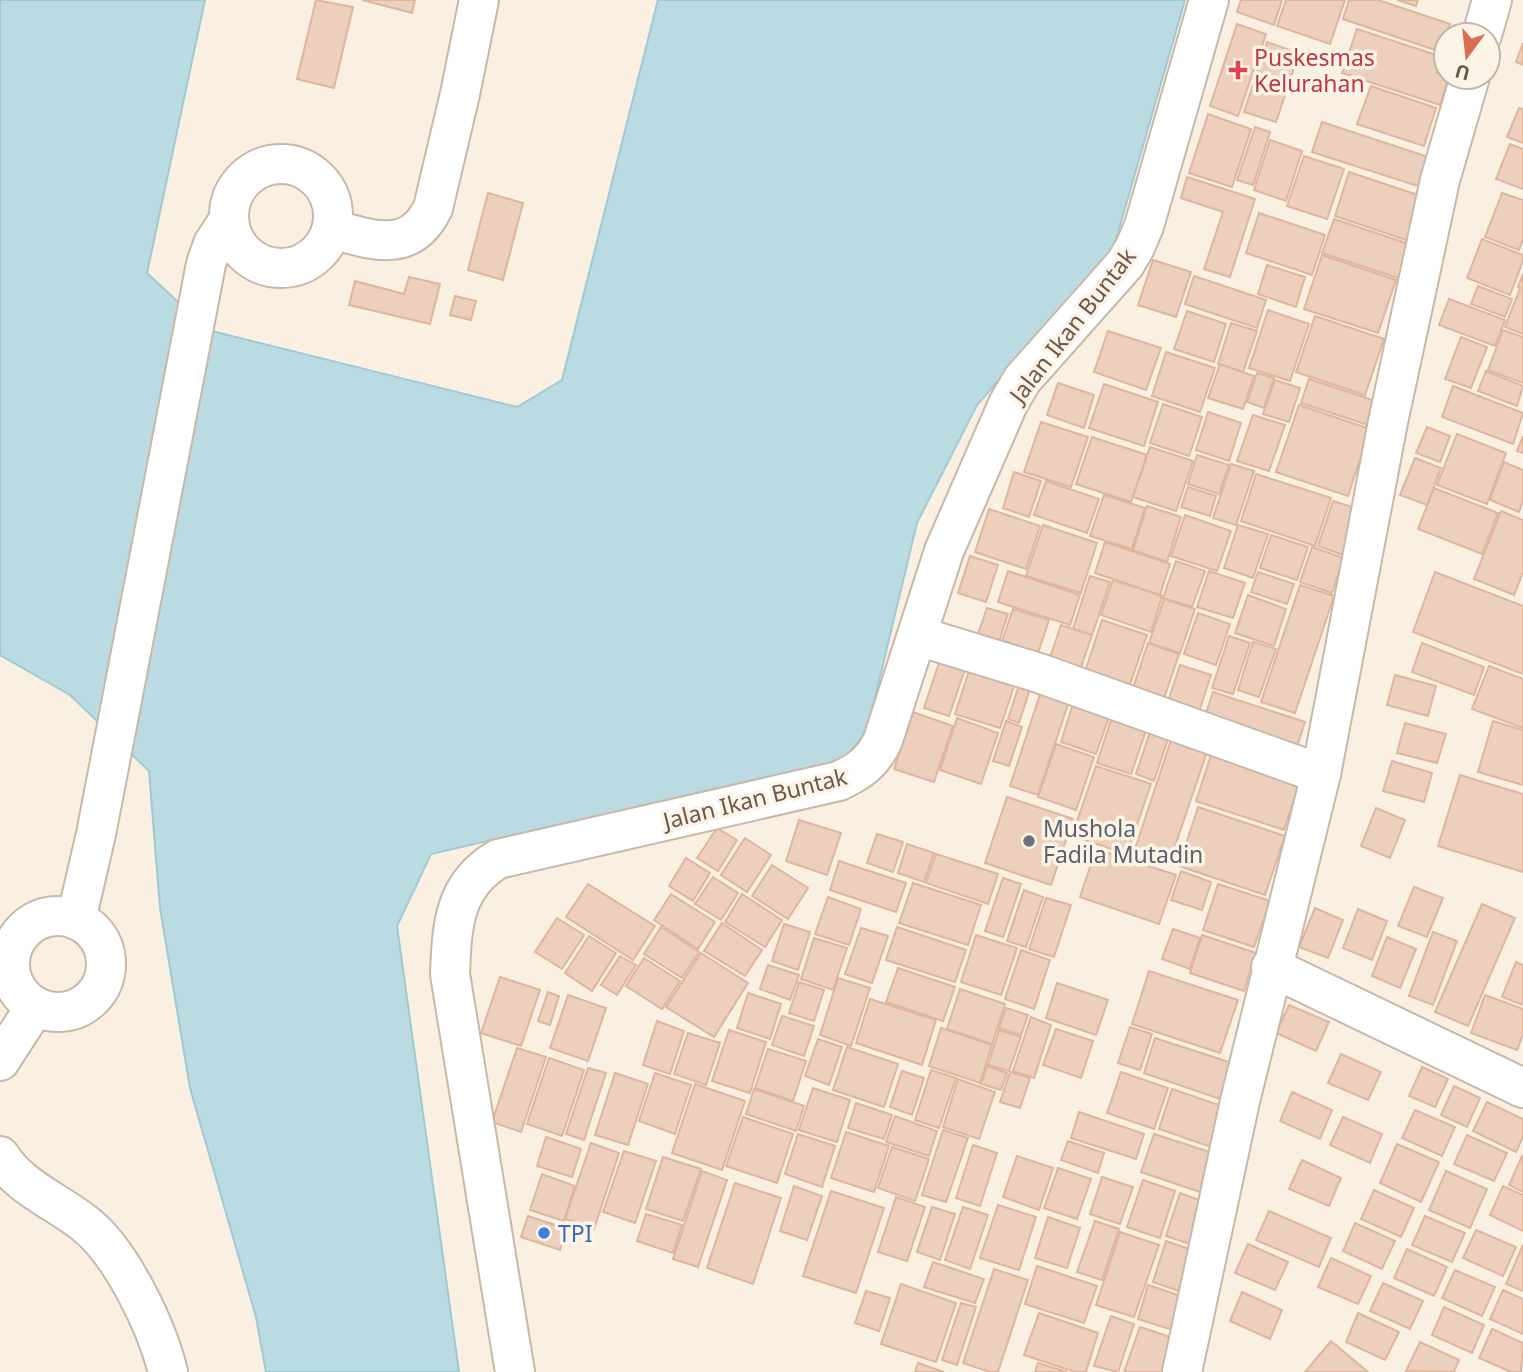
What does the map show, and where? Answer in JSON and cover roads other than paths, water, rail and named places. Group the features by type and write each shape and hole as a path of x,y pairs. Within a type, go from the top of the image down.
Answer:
{"street":[{"path":"332,229 383,242 398,240 414,233 426,222 433,208 479,0"},
{"name":"Jalan Ikan Buntak","path":"514,1372 450,974 454,921 469,883 481,869 498,859 839,781 866,767 877,753 944,551 1008,404 1022,380 1112,279 1135,247 1144,226 1209,0"},
{"path":"1486,21 1492,0"},
{"path":"1182,1372 1271,967 1321,774 1388,422 1440,180 1466,91"},
{"path":"274,163 295,165 313,174 326,190 333,209 332,229 324,246 312,258 295,266 277,268 259,264 244,253 233,238 228,221 230,201 239,183 255,170 274,163"},
{"path":"76,920 96,834 206,264 213,244 228,221"},
{"path":"201,297 259,264"},
{"path":"918,636 1040,673 1321,774"},
{"path":"0,1061 19,1008 10,971 10,957 23,931 48,917 62,916 90,928 100,940 106,962 102,985 93,998 66,1013 19,1008"},
{"path":"1271,967 1523,1088"},
{"path":"0,1156 18,1177 81,1220 106,1242 155,1330 168,1372"}],"water":[{"path":"0,0 205,0 147,273 208,330 517,407 562,380 658,0 1185,0 1113,250 977,405 917,523 867,731 833,772 552,826 431,854 397,926 459,1372 266,1372 256,1317 190,1088 160,908 149,771 70,695 0,655"}],"place":[{"name":"Puskesmas Kelurahan","path":"1238,70"},
{"name":"Mushola Fadila Mutadin","path":"1029,841"},
{"name":"TPI","path":"544,1233"}]}
